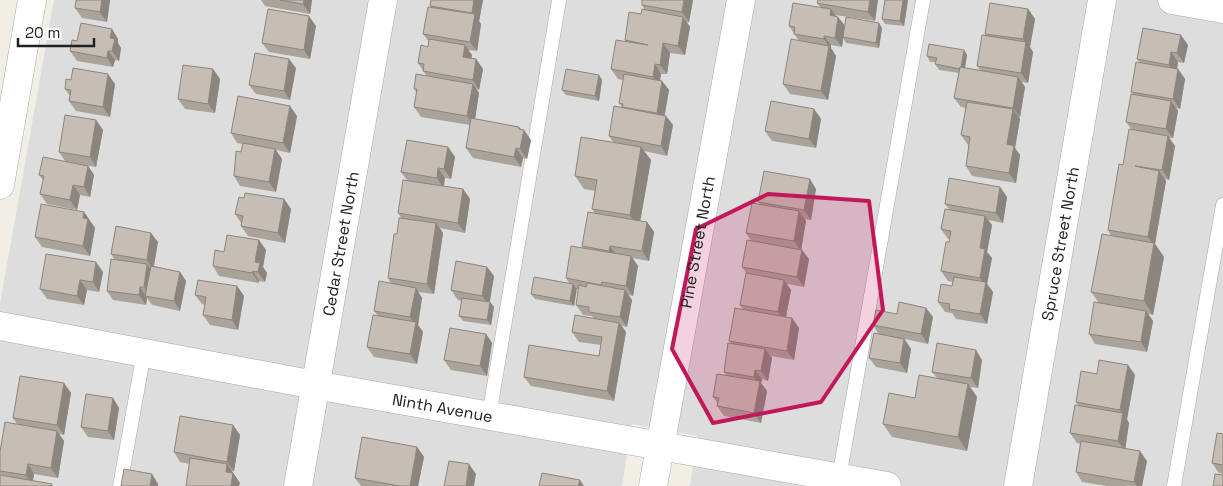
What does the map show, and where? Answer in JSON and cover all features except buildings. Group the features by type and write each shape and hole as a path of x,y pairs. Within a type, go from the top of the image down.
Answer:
{"street":[{"path":"0,185 32,0"},
{"name":"Cedar Street North","path":"298,486 383,0"},
{"name":"Pine Street North","path":"654,486 741,0"},
{"name":"Spruce Street North","path":"1018,486 1102,0"},
{"path":"1172,0 1223,9"},
{"name":"Ninth Avenue","path":"0,326 316,385 887,486"}],"lane":[{"path":"489,416 558,0"},
{"path":"839,478 923,0"},
{"path":"1174,486 1223,205"},
{"path":"120,486 144,352"}],"highlighted area":[{"path":"768,194 869,201 883,310 821,402 713,423 672,349 696,229"}],"shaded area":[{"path":"54,0 1223,0 1223,486 690,486 698,436 632,424 622,486 0,486 0,304"}]}
